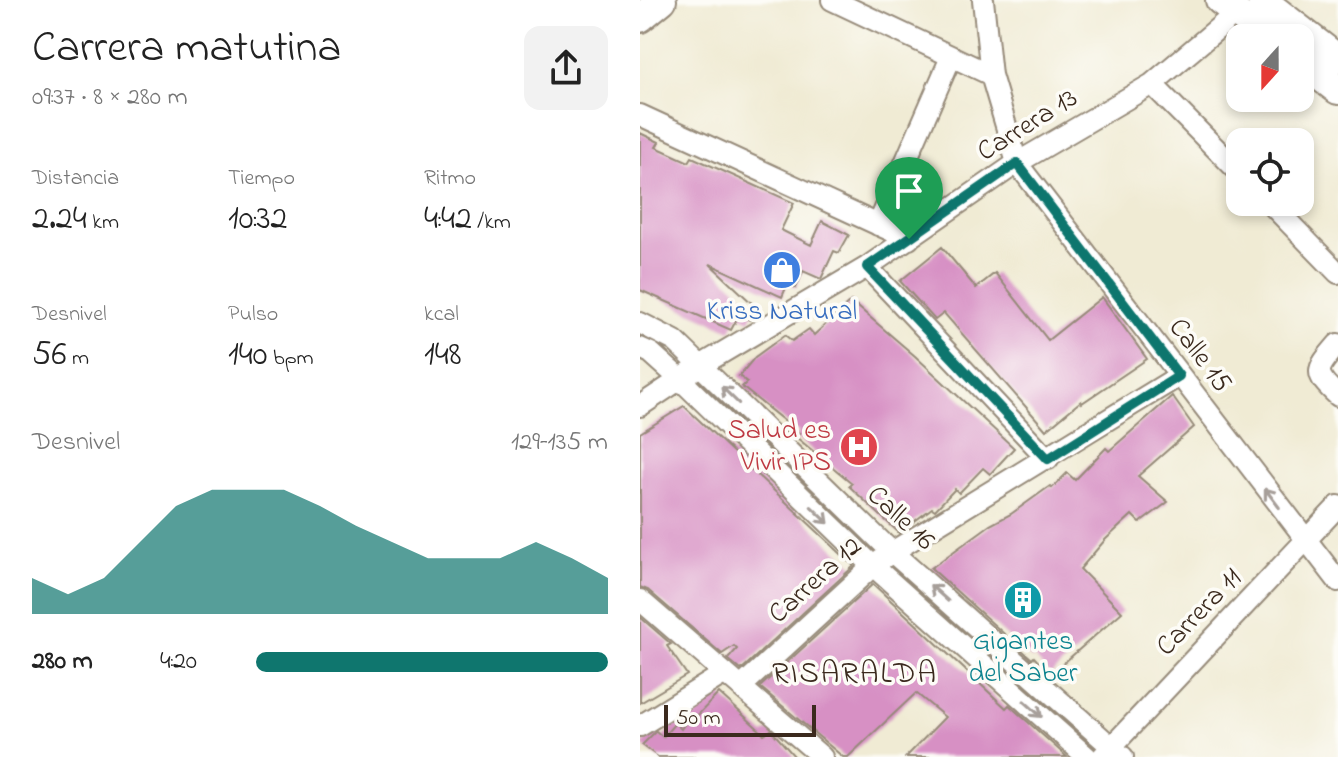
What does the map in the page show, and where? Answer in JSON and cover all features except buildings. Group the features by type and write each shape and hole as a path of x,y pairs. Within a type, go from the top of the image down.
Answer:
{"main road":[{"path":"640,18 662,0"},
{"path":"1262,0 1338,59"},
{"path":"1228,6 1251,24"},
{"path":"1314,72 1338,90"}],"street":[{"path":"832,0 991,75"},
{"path":"983,0 991,75 1017,163"},
{"name":"Carrera 13","path":"640,406 700,366 867,267 1017,163 1152,84 1228,6"},
{"path":"878,225 951,57"},
{"path":"1152,84 1226,159"},
{"path":"640,115 909,239"},
{"name":"Calle 15","path":"1017,163 1338,581"},
{"path":"1283,216 1338,273"},
{"path":"867,267 1048,459"},
{"name":"Calle 16","path":"640,323 675,341 892,552 1112,754"},
{"path":"1338,344 1318,372 1320,379 1338,396"},
{"name":"Calle 16","path":"640,348 651,353 681,380 873,566 1087,757"},
{"name":"Carrera 12","path":"742,686 892,552 1179,376"},
{"name":"Carrera 11","path":"1112,754 1338,506"},
{"path":"640,600 822,757"},
{"path":"640,726 725,673"}],"place":[{"name":"Kriss Natural","path":"782,270"},
{"name":"Salud es Vivir IPS","path":"859,447"},
{"name":"Gigantes del Saber","path":"1023,600"}],"district":[{"name":"RISARALDA","path":"855,675"}],"route":[{"path":"1017,163 1179,376 1048,459 867,267 909,239 1017,163"}]}
